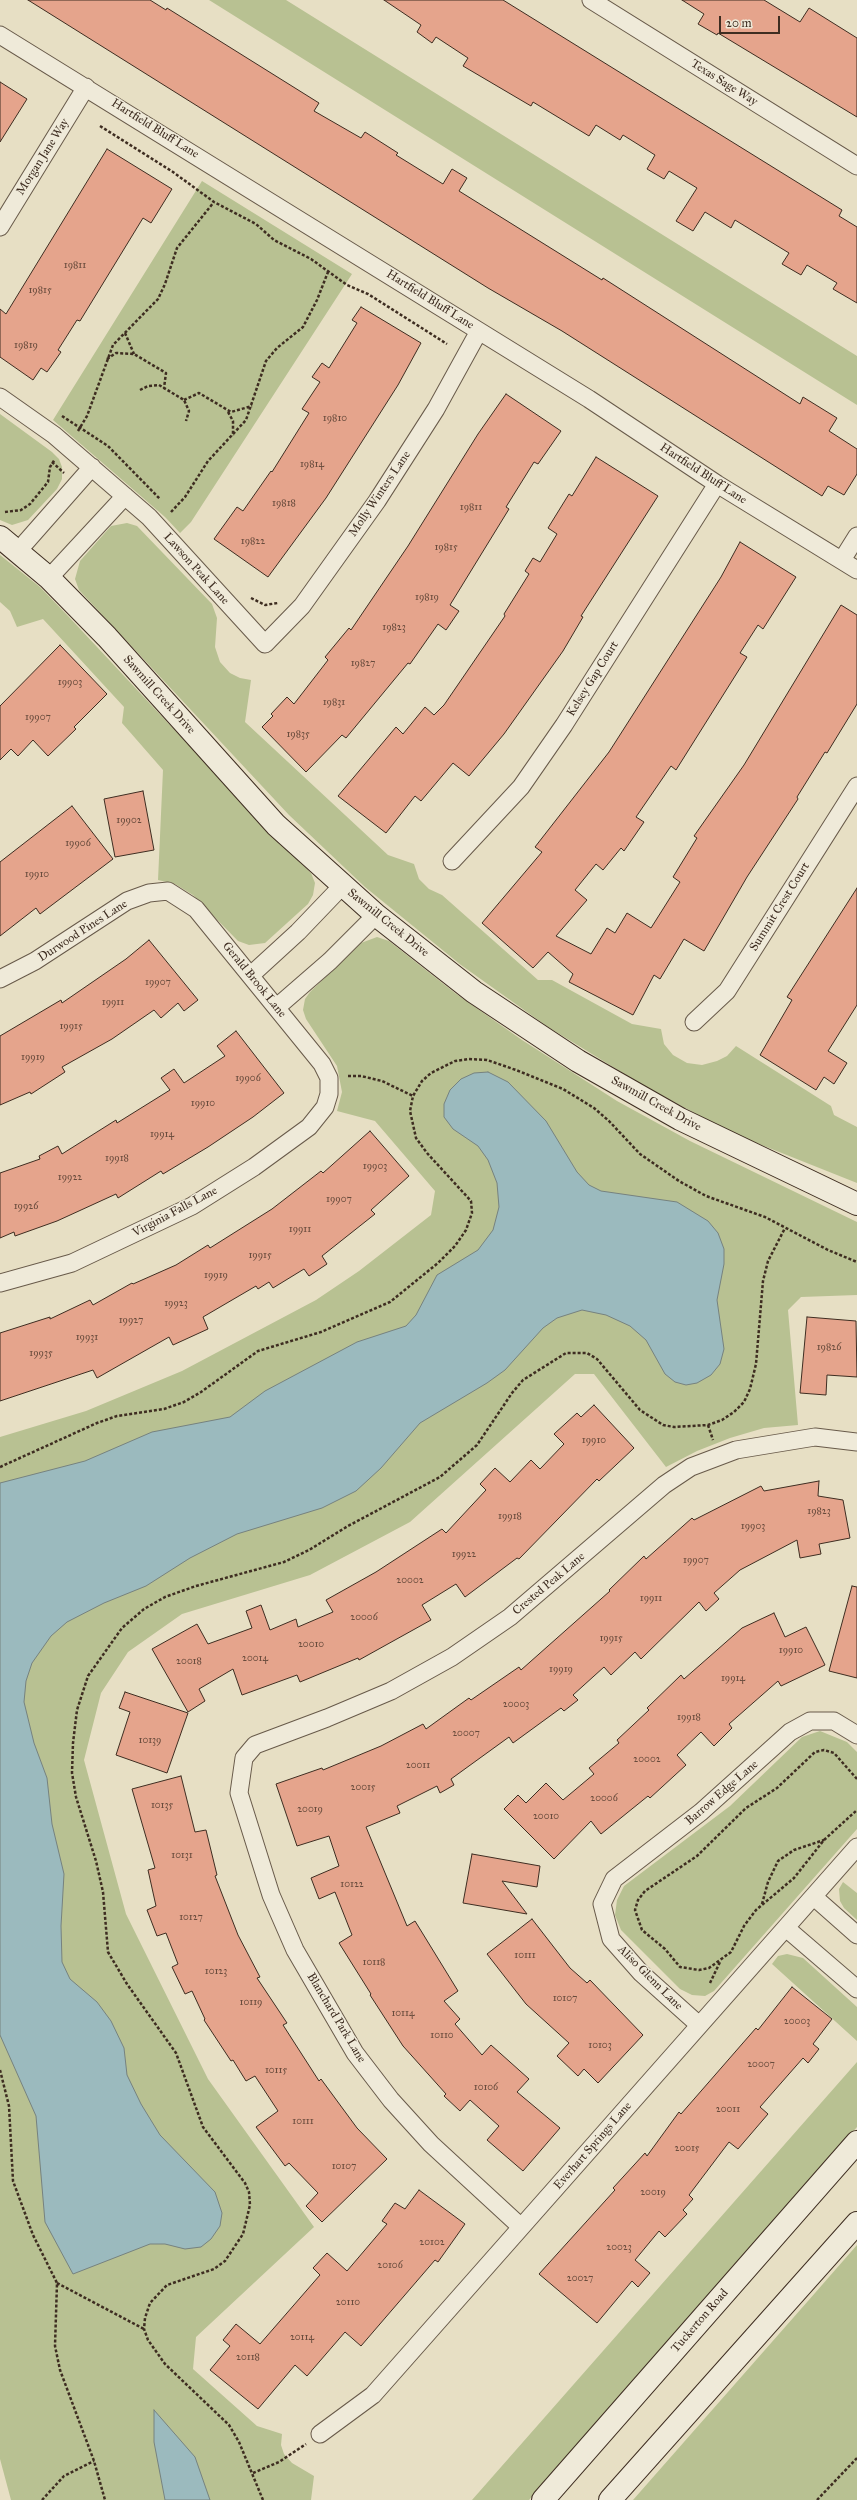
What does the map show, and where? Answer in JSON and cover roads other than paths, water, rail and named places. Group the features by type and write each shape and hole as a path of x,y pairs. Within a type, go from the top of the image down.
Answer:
{"street":[{"name":"Texas Sage Way","path":"591,0 857,166"},
{"name":"Hartfield Bluff Lane","path":"0,35 589,399 717,484 857,570"},
{"name":"Morgan Jane Way","path":"0,227 86,87"},
{"name":"Molly Winters Lane","path":"265,644 302,606 377,501 436,409 479,331"},
{"name":"Lawson Peak Lane","path":"0,397 54,435 148,517 265,644"},
{"path":"18,551 92,467"},
{"name":"Kelsey Gap Court","path":"452,861 521,787 564,725 717,484"},
{"path":"49,578 125,496"},
{"path":"842,560 857,536"},
{"name":"Sawmill Creek Drive","path":"0,537 49,578 107,637 276,825 376,915 474,992 578,1061 680,1119 857,1204"},
{"name":"Summit Crest Court","path":"694,1022 727,991 857,786"},
{"path":"251,975 298,932 343,885"},
{"name":"Gerald Brook Lane","path":"168,891 196,909 322,1064 329,1078"},
{"name":"Durwood Pines Lane","path":"0,979 35,961 127,901 149,893 168,891"},
{"path":"277,1007 330,962 376,915"},
{"name":"Virginia Falls Lane","path":"0,1283 72,1263 192,1206 254,1166 309,1127 325,1107 330,1094 329,1078"},
{"name":"Crested Peak Lane","path":"244,1758 255,1745 327,1718 391,1690 452,1657 510,1617 664,1485 691,1467 736,1450 815,1437 857,1442"},
{"name":"Barrow Edge Lane","path":"602,1904 614,1878 700,1812 790,1732 810,1721 834,1721 857,1735"},
{"name":"Blanchard Park Lane","path":"244,1758 239,1793 271,1895 295,1950 347,2039 391,2100 431,2144 521,2227"},
{"name":"Everhart Springs Lane","path":"320,2434 373,2395 857,1847"},
{"path":"814,1897 857,1935"},
{"name":"Aliso Glenn Lane","path":"602,1904 611,1939 641,1973 699,2025"},
{"path":"786,1928 857,1989"},
{"name":"Tuckerton Road","path":"543,2500 857,2142"},
{"path":"610,2500 857,2223"}],"water":[{"path":"488,1072 508,1082 546,1121 577,1172 589,1185 601,1191 677,1202 708,1221 718,1233 724,1249 724,1264 717,1300 724,1349 720,1364 711,1375 697,1383 686,1385 675,1382 665,1374 646,1340 630,1326 606,1315 582,1310 557,1318 543,1328 505,1370 487,1383 420,1423 381,1468 356,1491 322,1508 237,1534 190,1558 146,1586 104,1603 67,1622 51,1636 32,1663 26,1681 24,1702 34,1743 47,1778 52,1824 64,1874 61,1926 62,1962 70,1979 97,2002 111,2021 124,2048 127,2075 141,2104 160,2135 215,2192 222,2213 220,2226 211,2239 201,2247 185,2249 165,2244 150,2244 73,2274 45,2222 36,2116 0,2035 0,1483 85,1461 152,1432 230,1417 265,1391 357,1342 406,1326 416,1315 437,1275 478,1250 493,1230 499,1207 497,1183 488,1160 478,1146 453,1129 444,1117 444,1104 450,1090 461,1079 474,1073"},
{"path":"154,2410 195,2457 210,2500 165,2500 154,2442"}]}
